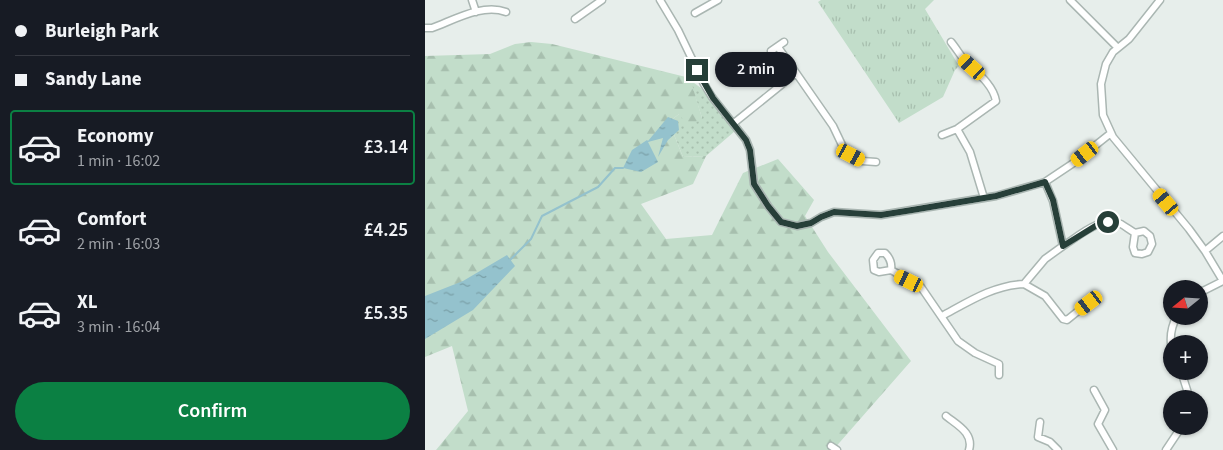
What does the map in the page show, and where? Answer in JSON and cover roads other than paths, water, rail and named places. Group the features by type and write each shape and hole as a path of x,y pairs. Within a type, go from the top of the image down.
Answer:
{"street":[{"path":"471,0 476,12"},
{"path":"575,19 602,0"},
{"path":"660,0 678,30 704,84 746,140 750,150 754,184 781,222 797,226 811,223 834,212 881,215 996,196 1045,182 1072,164 1111,133"},
{"path":"695,12 718,0"},
{"path":"1071,0 1118,48"},
{"path":"1159,0 1106,64 1101,84 1103,115 1111,133 1205,251 1223,281 1208,288"},
{"path":"425,28 432,28 476,12 497,9 506,12"},
{"path":"771,51 784,42"},
{"path":"942,135 957,129 996,101 995,95 981,75 964,60 951,42"},
{"path":"958,50 964,44"},
{"path":"778,47 833,126 843,146 851,155 862,161 876,162"},
{"path":"734,123 796,73"},
{"path":"957,129 970,152 984,198"},
{"path":"1045,182 1053,200 1063,246"},
{"path":"1024,284 1045,259 1097,225 1108,222 1120,224 1135,233"},
{"path":"1205,251 1223,236"},
{"path":"891,270 921,287 942,316 952,334 962,344 999,364 999,375"},
{"path":"942,316 994,290 1012,284 1024,284 1045,296 1063,319 1067,320 1089,303"},
{"path":"1094,390 1105,410 1098,424 1113,450"},
{"path":"946,416 967,433 970,443 969,450"},
{"path":"1040,422 1038,438 1050,442 1058,450"},
{"path":"1166,450 1176,435"}],"water":[{"path":"668,117 678,121 679,130 668,140 658,157 663,138 648,142 658,162 641,172 623,168 632,150 648,141"},
{"path":"507,255 515,266 473,310 425,339 425,296 463,281"}],"waterway":[{"path":"510,260 531,239 542,216 598,187 615,168 623,168"}]}
